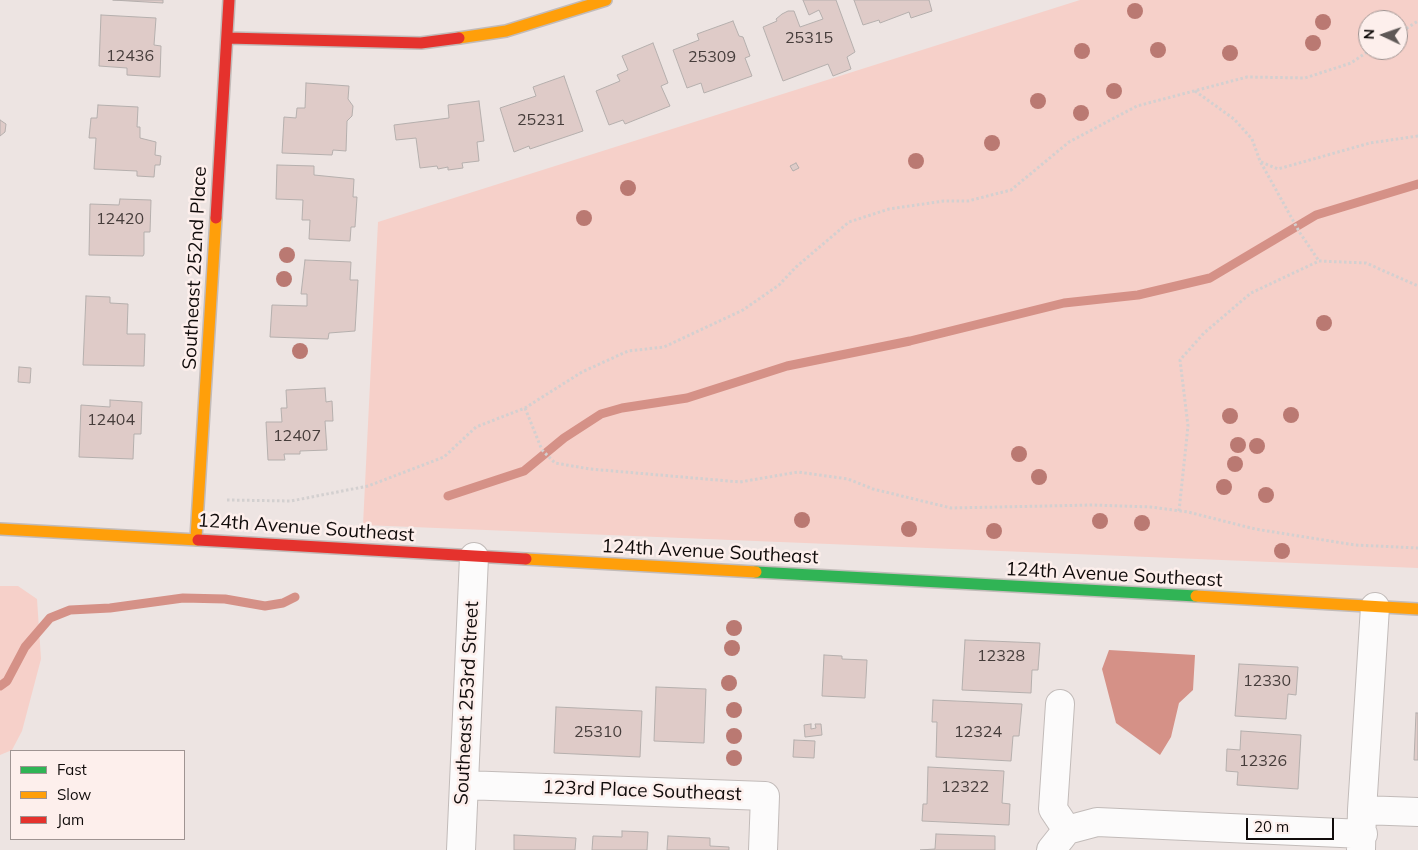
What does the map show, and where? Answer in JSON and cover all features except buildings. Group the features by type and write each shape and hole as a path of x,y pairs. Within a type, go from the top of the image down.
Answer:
{"street":[{"name":"Southeast 252nd Place","path":"196,538 229,0"},
{"path":"227,38 421,43 506,30 606,0"},
{"name":"124th Avenue Southeast","path":"0,529 196,538 474,557 1418,609"},
{"name":"Southeast 253rd Street","path":"461,850 474,557"},
{"path":"1362,831 1375,607"},
{"path":"1060,704 1054,809 1059,840 1097,822 1362,831 1418,812"},
{"name":"123rd Place Southeast","path":"464,785 765,796 763,850"}],"path":[{"path":"199,499 291,501 368,486 444,457 476,428 525,408 582,372 628,351 664,347 743,310 779,286 796,267 849,222 889,208 944,201 968,201 1011,190 1069,142 1092,128 1137,106 1247,77 1305,78 1351,63 1358,58"},
{"path":"1194,90 1234,119 1252,139 1260,162 1300,233 1320,261"},
{"path":"1260,162 1278,169 1370,143 1418,136"},
{"path":"1179,510 1188,426 1180,360 1204,333 1251,293 1320,261 1366,263 1418,286"},
{"path":"525,408 542,450 548,456 555,462 590,469 740,482 798,472 848,479 873,489 951,508 1093,505 1179,510 1273,532 1355,545 1418,548"}],"shaded area":[{"path":"1080,0 1418,0 1418,568 363,525 378,222"},
{"path":"0,586 18,586 37,599 41,659 22,731 12,750 0,755"},
{"path":"1109,650 1195,655 1193,690 1179,703 1171,737 1160,755 1116,723 1102,669"}],"waterway":[{"path":"448,496 524,471 564,438 601,414 622,408 687,398 787,366 910,341 1064,303 1138,295 1210,278 1316,215 1418,184"},
{"path":"0,686 7,681 25,647 50,618 70,610 110,608 183,598 225,599 265,606 283,603 295,597"}],"traffic: fast":[{"path":"756,572 1196,596"}],"traffic: slow":[{"path":"459,38 506,31 606,0"},
{"path":"196,538 216,218"},
{"path":"0,529 198,540"},
{"path":"526,559 756,572"},
{"path":"1196,596 1418,609"}],"traffic: jam":[{"path":"216,218 229,0"},
{"path":"227,38 421,43 459,38"},
{"path":"198,540 526,559"}]}
